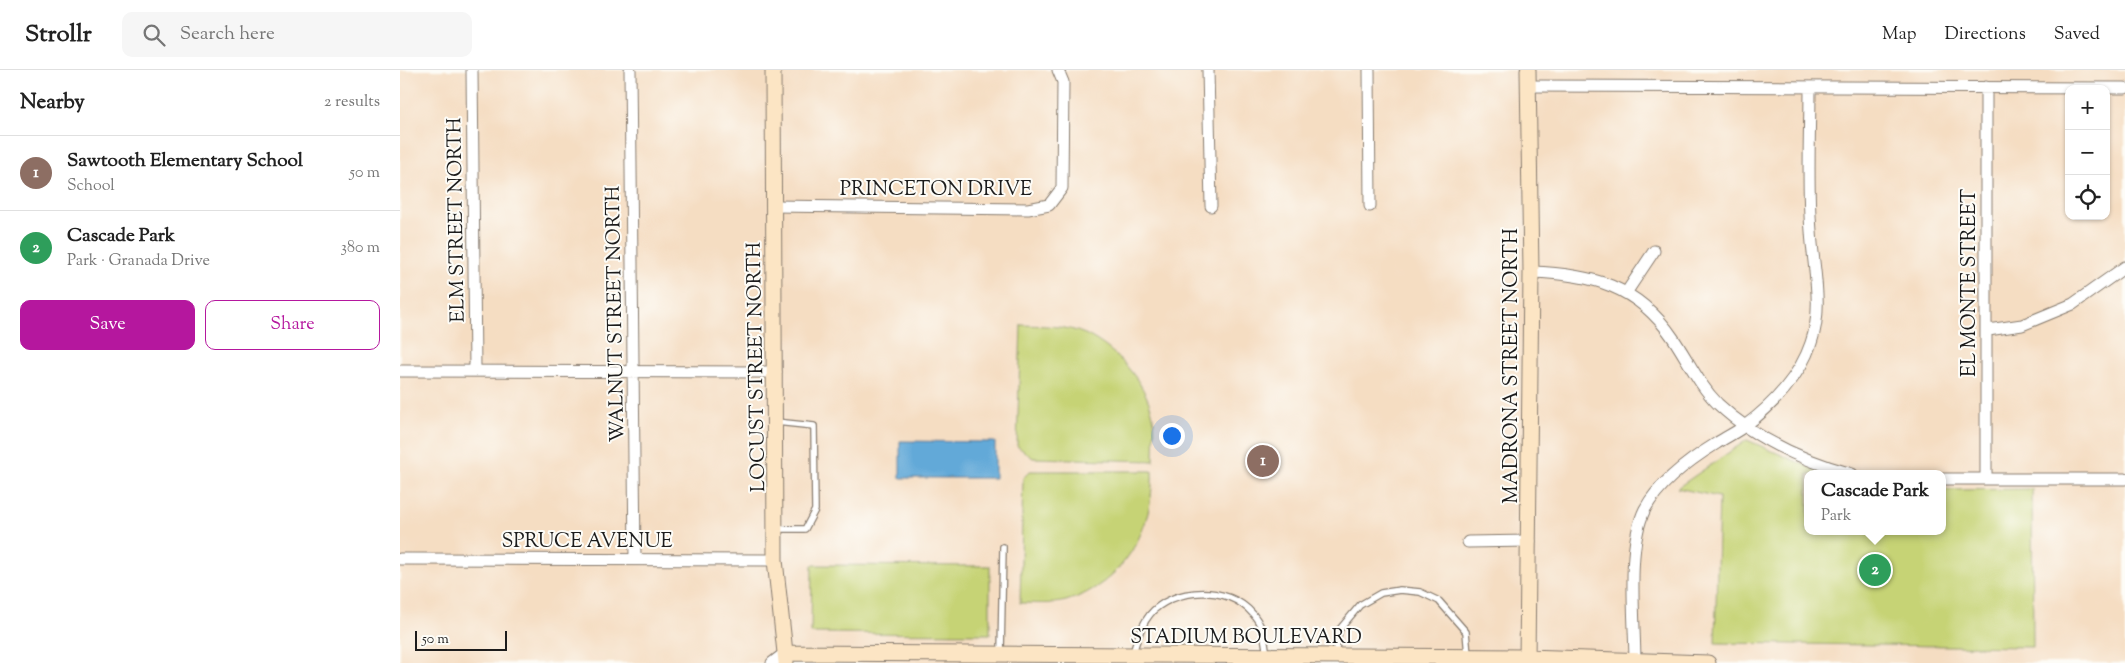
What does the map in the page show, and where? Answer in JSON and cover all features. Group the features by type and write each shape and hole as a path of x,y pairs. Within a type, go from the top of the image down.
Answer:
{"street":[{"name":"ELM STREET NORTH","path":"472,70 475,370"},
{"name":"WALNUT STREET NORTH","path":"630,70 635,558"},
{"name":"LOCUST STREET NORTH","path":"773,70 776,372 775,560 786,658"},
{"name":"PRINCETON DRIVE","path":"773,206 1028,209 1049,205 1062,188 1064,82 1058,70"},
{"path":"1208,70 1211,206"},
{"path":"1369,70 1370,206"},
{"name":"MADRONA STREET NORTH","path":"1527,660 1530,541 1531,272 1528,70"},
{"path":"1528,86 2125,88"},
{"path":"1635,663 1634,556 1637,533 1645,509 1669,478 1716,443 1745,426 1785,388 1802,365 1812,342 1816,318 1816,278 1811,230 1810,87"},
{"name":"EL MONTE STREET","path":"1986,87 1988,330 1986,479"},
{"path":"1626,292 1654,251"},
{"path":"1988,330 2022,325 2073,304 2125,267"},
{"path":"1531,272 1577,275 1603,282 1626,292 1652,314 1672,336 1704,389 1718,404 1745,426 1795,455 1838,470"},
{"path":"400,371 776,372"},
{"path":"1946,479 2125,479"},
{"path":"1468,542 1530,541"},
{"name":"SPRUCE AVENUE","path":"400,559 635,558 775,560"},
{"name":"STADIUM BOULEVARD","path":"786,658 1001,655 1335,656 1708,663"},
{"path":"772,663 786,658"}],"lane":[{"path":"776,422 814,426 815,510 805,529 776,529"},
{"path":"1001,655 1003,547"},
{"path":"1335,656 1339,630 1360,605 1381,593 1400,590 1420,592 1439,601 1456,618 1466,632 1468,657"},
{"path":"1133,655 1140,630 1157,607 1180,594 1201,591 1228,596 1251,612 1262,628 1267,656"}],"green space":[{"path":"1021,325 1053,326 1077,331 1097,341 1120,359 1139,382 1151,408 1154,422 1154,461 1033,458 1017,446"},
{"path":"1747,440 1816,470 1804,470 1804,535 1946,535 1946,490 2032,489 2033,647 1715,643 1719,497 1677,488"},
{"path":"1030,471 1152,471 1152,493 1148,513 1141,533 1131,551 1119,568 1104,582 1086,593 1066,601 1020,603 1023,478"},
{"path":"812,565 990,566 990,634 811,633"}],"water":[{"path":"900,441 995,442 995,478 900,478"}],"place":[{"name":"Sawtooth Elementary School","path":"1263,461"},
{"name":"Cascade Park","path":"1875,570"}]}
